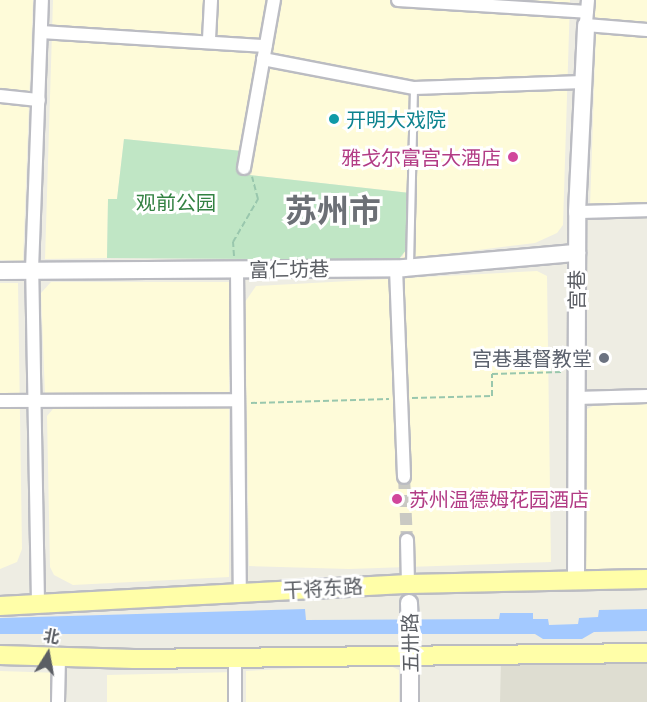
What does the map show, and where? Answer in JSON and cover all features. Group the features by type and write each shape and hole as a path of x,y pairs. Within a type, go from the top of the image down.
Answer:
{"main road":[{"name":"干将东路","path":"0,606 240,591 408,584 647,579"},
{"path":"0,594 38,603"},
{"path":"0,655 235,657 410,647 647,653"},
{"path":"0,661 20,656"}],"street":[{"path":"38,603 37,400 32,270 42,0"},
{"path":"209,39 211,0"},
{"path":"244,168 274,0"},
{"path":"398,0 587,12 647,30"},
{"name":"宫巷","path":"576,580 577,212 587,12"},
{"path":"41,32 209,39 266,46"},
{"path":"263,59 414,88 583,82"},
{"path":"0,96 39,100"},
{"path":"577,212 647,210"},
{"name":"富仁坊巷","path":"0,271 403,268 577,253"},
{"path":"403,268 404,477"},
{"path":"237,270 236,400 240,591"},
{"path":"576,398 647,396"},
{"path":"0,401 236,400"},
{"path":"406,540 408,584"},
{"name":"五卅路","path":"408,584 410,702"},
{"path":"58,702 59,657"},
{"path":"235,657 235,702"}],"lane":[{"path":"403,268 414,88"}],"path":[{"path":"237,270 233,242 258,199 244,168"}],"shaded area":[{"path":"0,0 33,0 23,261 0,260"},
{"path":"53,0 570,0 563,225 557,233 535,243 398,260 403,256 410,193 240,174 242,151 124,139 117,200 108,200 107,258 45,259"},
{"path":"594,0 647,0 647,25 593,23"},
{"path":"596,32 647,34 647,205 590,206"},
{"path":"537,271 547,276 551,562 349,569 249,566 245,302 256,286"},
{"path":"51,282 229,282 229,577 73,585 54,575 50,567 47,416 58,403 45,395 41,293"},
{"path":"0,283 18,283 22,549 17,562 0,569"},
{"path":"647,404 647,570 584,571 583,411 593,406"},
{"path":"501,660 647,660 647,702 500,702"},
{"path":"386,664 399,670 399,702 246,702 246,671"},
{"path":"0,671 61,673 61,702 0,702"},
{"path":"237,672 237,702 107,702 107,675"}],"green space":[{"name":"观前公园","path":"124,139 242,151 241,174 410,193 407,249 398,260 107,258 108,199 117,199"}],"water":[{"path":"305,609 306,620 499,619 500,613 533,613 533,619 548,619 549,625 578,624 579,618 598,617 599,610 647,609 647,631 594,632 582,639 543,639 535,634 0,634 0,618"}],"tunnel":[{"path":"404,477 407,540"}],"place":[{"name":"开明大戏院","path":"334,119"},
{"name":"雅戈尔富宫大酒店","path":"513,157"},
{"name":"宫巷基督教堂","path":"604,358"},
{"name":"苏州温德姆花园酒店","path":"397,499"}],"district":[{"name":"苏州市","path":"333,210"}]}
